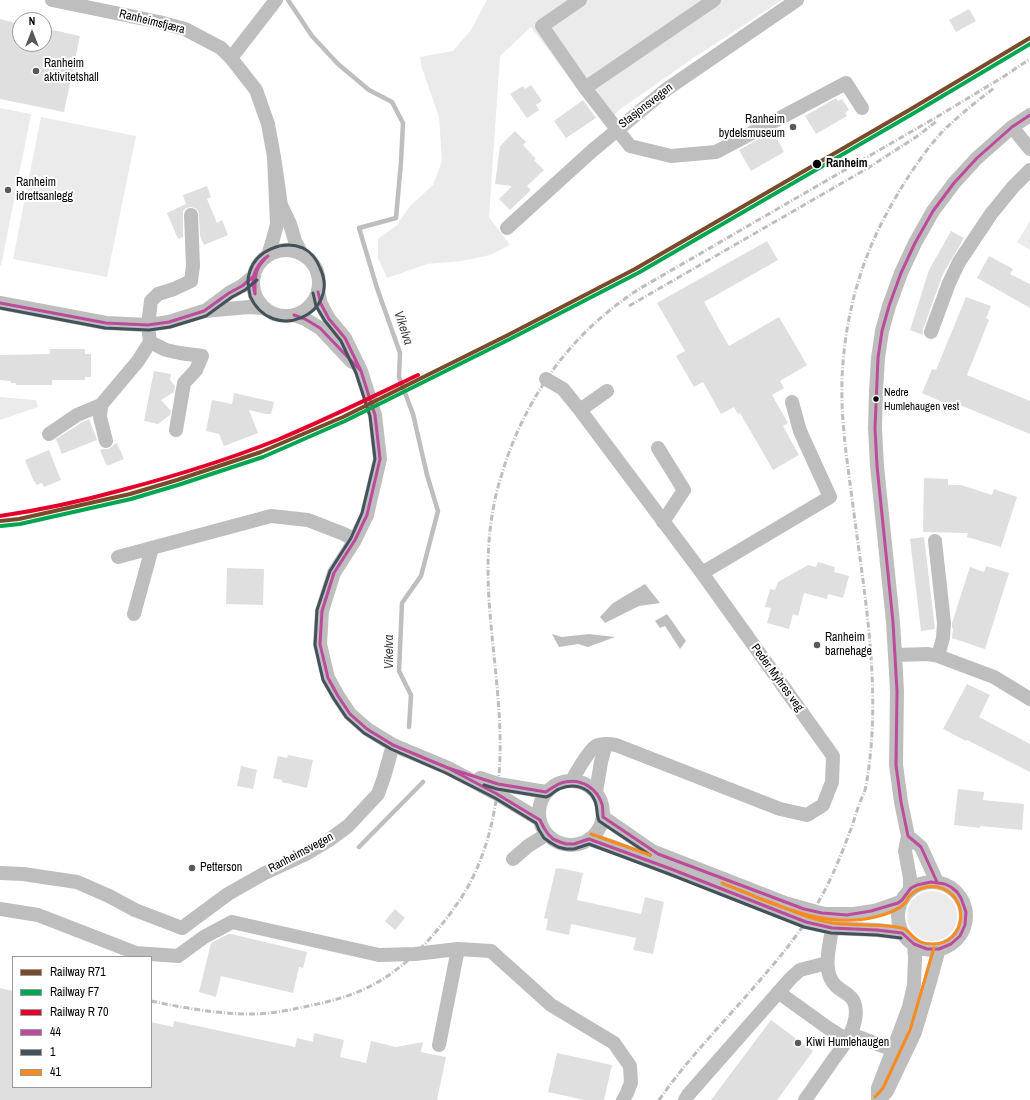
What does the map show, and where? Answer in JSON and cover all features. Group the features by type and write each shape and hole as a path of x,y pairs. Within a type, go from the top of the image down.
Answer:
{"street":[{"name":"Ranheimsfjæra","path":"52,0 159,22 185,29 221,48 231,58 256,90 268,124 281,205 290,224 295,242 302,254"},
{"path":"231,58 276,0"},
{"path":"580,0 542,26 585,88 616,130 630,146 671,156 716,152 846,83 862,108"},
{"path":"585,88 714,0"},
{"name":"Stasjonsvegen","path":"507,228 616,130 667,89 797,0"},
{"path":"910,889 905,851 908,836 901,802 896,765 897,691 893,622 875,428 878,358 882,331 901,272 915,243 934,211 954,183 977,158 1012,127 1030,115"},
{"path":"1012,127 1030,149"},
{"name":"Ranheimsfjæra","path":"268,255 277,224 274,156"},
{"path":"931,332 959,262 991,214 1013,187 1030,170"},
{"path":"106,441 100,417 101,405 138,361 150,342 148,325 151,301 158,294 191,282 193,266 191,215"},
{"path":"294,250 302,254 315,266 318,274 320,283 315,301 309,308 294,315 278,315 270,312 258,301 255,294 253,285 256,268 268,255 276,251 294,250"},
{"path":"204,311 229,293 242,286 254,276"},
{"path":"318,292 321,304 329,319 345,338 361,371 375,415 380,459 367,515 355,540 334,573 322,611 320,644 328,678 350,714 367,729 396,746 448,768 497,794 540,820"},
{"path":"0,303 106,323 148,325 169,322 204,311 249,307 264,308"},
{"path":"294,315 305,319 320,328 361,371"},
{"path":"150,342 166,350 202,356 196,370 184,382 176,430"},
{"name":"Peder Myhres veg","path":"546,378 563,389 580,410 702,573 833,756 832,782 823,805 807,815 780,809 616,745 606,744"},
{"path":"580,410 607,391"},
{"path":"702,573 830,497 800,431 792,402"},
{"path":"48,434 77,415 101,405"},
{"path":"658,448 684,490 663,522"},
{"path":"118,557 272,516 308,520 344,534 355,540"},
{"path":"935,541 944,623 944,638 938,656"},
{"path":"134,614 152,548"},
{"path":"895,655 928,654 938,656 994,677 1030,699"},
{"path":"572,780 587,756 596,746 606,744 601,762 596,792"},
{"name":"Ranheimsvegen","path":"0,872 77,882 109,896 135,910 174,918 182,928 228,894 265,873 306,854 348,826 378,794 396,746"},
{"path":"448,768 498,784 546,792"},
{"path":"572,780 578,781 585,783 596,792 602,804 603,817 599,830 589,840 575,845 567,845 553,839 542,828 539,813 542,799 546,792 558,783 572,780"},
{"path":"603,817 652,851 785,902 813,911 825,914 874,912 900,902"},
{"path":"513,859 528,846 547,834"},
{"path":"908,836 921,847 925,859 937,882"},
{"path":"589,840 616,848 806,922 832,928 877,930 902,933"},
{"path":"924,882 937,882 946,884 954,889 965,905 966,915 962,933 956,940 939,950 929,950 914,945 907,940 899,926 898,910 904,895 910,889 924,882"},
{"path":"0,909 38,915 136,953 178,956 204,937 232,922 379,955 415,954 458,949 491,951 552,1005 614,1043 630,1066 631,1083 624,1098"},
{"path":"805,1100 849,1037 856,1015 852,997 836,987 830,980 827,963 832,928"},
{"path":"879,1100 878,1088 906,1013 914,985 914,945"},
{"path":"439,1045 458,949"},
{"path":"879,1100 887,1091 915,1032 939,950"},
{"path":"685,1100 790,978 800,970 827,963"},
{"path":"778,992 828,1028 849,1037 893,1050"}],"shaded area":[{"path":"487,0 782,0 695,57 619,110 605,125 531,27 500,56 489,217 510,245 490,255 462,261 427,264 387,278 378,258 378,239 397,225 410,206 433,185 442,161 439,117 422,68 420,57 453,51 471,30"},
{"name":"Ranheim idrettsanlegg","path":"0,108 31,114 1,266 0,265"},
{"path":"41,117 136,136 107,277 13,259"},
{"path":"1030,221 1030,250 1017,242"},
{"path":"0,397 36,400 38,407 0,420"},
{"path":"645,584 660,603 639,606 605,623 600,617 613,603"},
{"path":"667,614 686,641 680,649 665,626 660,628 655,621"},
{"path":"552,634 562,637 589,634 615,637 588,647 578,644 559,647"},
{"path":"932,891 942,893 950,898 955,906 957,916 955,926 950,934 942,939 932,941 922,939 914,934 909,926 907,916 909,906 914,898 922,893"}],"building":[{"path":"969,9 976,21 956,32 949,20"},
{"name":"Ranheim aktivitetshall","path":"0,19 12,22 12,52 52,52 52,30 80,36 64,112 0,99"},
{"path":"531,85 542,101 536,105 539,110 527,118 510,94 523,86 525,89"},
{"path":"836,98 838,101 842,99 849,110 845,113 847,116 816,134 805,116"},
{"path":"583,100 596,118 566,138 554,121"},
{"path":"515,131 526,142 523,145 536,159 534,160 544,170 527,186 531,190 510,210 499,199 512,186 495,184 500,146"},
{"path":"773,131 784,152 751,171 739,150"},
{"path":"207,186 211,197 207,199 217,223 222,220 228,235 204,245 200,236 198,211 195,208 190,207 183,211 183,237 178,239 167,213 186,204 183,195"},
{"path":"951,231 964,238 943,274 923,329 923,335 910,330 929,270"},
{"path":"767,241 778,260 704,302 729,346 779,317 807,365 780,381 784,388 772,395 788,423 783,426 799,455 773,470 740,413 738,414 734,407 721,414 703,382 694,387 676,356 685,351 657,303"},
{"path":"989,256 1013,269 1010,274 1030,284 1030,308 977,278"},
{"path":"966,297 991,306 986,318 989,320 967,375 1030,401 1030,434 955,403 954,407 922,393 932,369 936,370"},
{"path":"50,349 85,349 85,354 91,354 91,377 85,377 85,380 52,380 52,385 16,385 16,383 11,383 11,381 0,380 0,355 50,354"},
{"path":"154,371 171,374 170,380 175,386 174,392 161,400 171,411 170,415 158,424 144,421"},
{"path":"234,393 274,402 271,414 249,410 258,433 224,446 219,434 206,431 212,400 232,404"},
{"path":"89,419 97,440 62,454 56,439"},
{"path":"117,443 124,459 107,466 100,450 108,449"},
{"path":"49,450 61,480 44,487 42,483 36,485 25,460"},
{"path":"924,478 948,479 948,485 961,485 992,495 994,489 1017,497 1001,547 967,537 968,533 923,532"},
{"path":"924,537 935,629 921,631 910,539"},
{"path":"818,562 835,567 834,572 849,576 843,598 828,594 827,599 804,593 798,616 793,614 789,629 767,623 771,608 765,607 770,589 775,590 778,582 808,565 816,567"},
{"path":"986,566 1009,573 985,649 952,638 952,623 970,567 984,572"},
{"path":"227,568 264,569 263,605 226,604"},
{"path":"967,684 990,695 979,717 1030,744 1030,772 943,729"},
{"path":"288,755 313,760 307,788 282,782 282,780 273,778 278,756 287,758"},
{"path":"241,766 257,770 253,789 237,786"},
{"path":"958,789 984,792 983,800 1024,804 1022,830 954,825"},
{"path":"556,868 583,873 577,900 641,914 645,897 664,902 653,954 633,950 636,938 571,924 569,935 546,930 548,919 544,918"},
{"path":"395,909 405,918 395,930 385,921"},
{"path":"228,934 307,952 303,968 299,967 293,993 221,976 216,997 199,992 211,943"},
{"path":"0,988 12,991 12,1088 152,1088 152,1022 173,1027 174,1021 295,1047 297,1038 313,1042 314,1033 344,1040 340,1057 366,1063 371,1041 396,1047 423,1042 421,1052 446,1057 437,1100 0,1100"},
{"path":"771,1020 813,1051 777,1100 711,1100"},
{"path":"557,1053 612,1065 604,1100 584,1100 548,1092"}],"waterway":[{"name":"Vikelva","path":"288,0 312,36 338,64 369,90 392,102 403,123 396,218 359,228 377,288 400,353 399,377 413,414 427,475 438,511 421,576 402,603 399,671 411,695 409,727"},
{"name":"Vikelva","path":"359,847 423,782"}],"railway":[{"path":"152,1001 227,1013 252,1014 280,1012 342,998 356,993 392,973 410,959 426,943 450,914 472,879 484,850 493,818 498,787 500,724 489,601 489,540 496,496 508,455 519,429 544,383 577,341 596,322 616,305 639,289 940,115 1030,59"},
{"path":"659,1100 695,1053 775,962 807,920 824,893 833,874 865,790 871,750 873,714 872,678 866,606 844,430 842,380 848,324 863,266 879,229 906,180 942,132 994,88"},
{"path":"629,306 868,168 916,137 937,121"}],"rail line":[{"name":"R71","path":"0,521 19,519 130,494 177,480 261,452 343,417 508,335 635,269 911,109 1030,38"},
{"name":"F7","path":"1,526 20,524 131,499 178,485 263,457 345,421 510,339 638,273 1030,44"}],"transit line":[{"name":"44","path":"937,882 921,847 908,836 901,802 896,765 897,691 893,622 877,466 875,428 878,358 882,331 901,273 915,243 933,211 954,183 977,158 1012,127 1030,115"},
{"name":"1","path":"250,295 248,277 253,264 258,257 265,252 279,246 287,245 303,248 313,256 320,268 324,284 321,299 313,310 302,318 288,321 273,319 260,311 250,296"},
{"name":"44","path":"255,294 253,283 254,274 260,264 268,256"},
{"name":"44","path":"255,294 256,273 260,265 268,256"},
{"name":"44","path":"0,303 106,323 148,325 169,322 204,311 229,293 242,286 254,276"},
{"name":"1","path":"0,308 105,328 149,330 170,327 206,316 232,297 245,290 257,280"},
{"name":"44","path":"318,292 321,304 329,319 345,338 361,371"},
{"name":"1","path":"313,293 316,306 325,321 341,341 356,373 370,416 375,459 362,513 351,538 330,571 317,610 315,645 323,680 346,717 364,733 391,749 446,773 495,798 536,823 544,838 558,847 574,849 589,844 804,927 831,933 877,935 901,938"},
{"name":"44","path":"294,315 305,319 320,328 361,371"},
{"name":"44","path":"361,371 375,415 380,459 367,515 355,540 334,573 322,611 320,644 328,678 350,714 367,729 393,745"},
{"path":"0,516 92,498 220,461 277,440 418,375"},
{"name":"44","path":"393,745 448,768"},
{"name":"44","path":"393,745 448,768"},
{"name":"44","path":"448,768 498,784 546,792 562,783 571,781 583,783 593,789 600,799 603,817 658,854 804,909 822,913 847,915 871,911 898,903 911,888 917,885 931,882 945,884 957,892 961,898 966,912 965,925 960,936 951,944 939,949 927,949 914,944 902,933 877,930 832,928 806,922 671,869 589,839 574,844 566,844 553,839 548,834 540,820 497,794 448,768"},
{"name":"1","path":"484,785 497,789 546,797 564,787 574,786 584,789 588,791 594,799 599,821 650,855"},
{"name":"41","path":"591,834 650,855"},
{"name":"41","path":"722,883 740,890 759,898 778,906 797,912 816,917 835,920 855,920 882,915 893,911 906,903 908,898 917,890 926,887 938,887 949,892 956,899 960,909 961,918 958,928 953,936 944,942 933,944 926,943 914,938 902,928 832,923 811,918 791,911 785,908 778,905 750,894 743,892 722,883"},
{"name":"41","path":"875,1097 883,1088 910,1030 934,948"}],"place":[{"name":"Ranheim aktivitetshall","path":"36,71"},
{"name":"Ranheim bydelsmuseum","path":"793,127"},
{"name":"Ranheim","path":"817,164"},
{"name":"Ranheim idrettsanlegg","path":"8,190"},
{"name":"Nedre Humlehaugen vest","path":"876,399"},
{"name":"Ranheim barnehage","path":"817,645"},
{"name":"Petterson","path":"192,868"},
{"name":"Kiwi Humlehaugen","path":"798,1043"}]}
